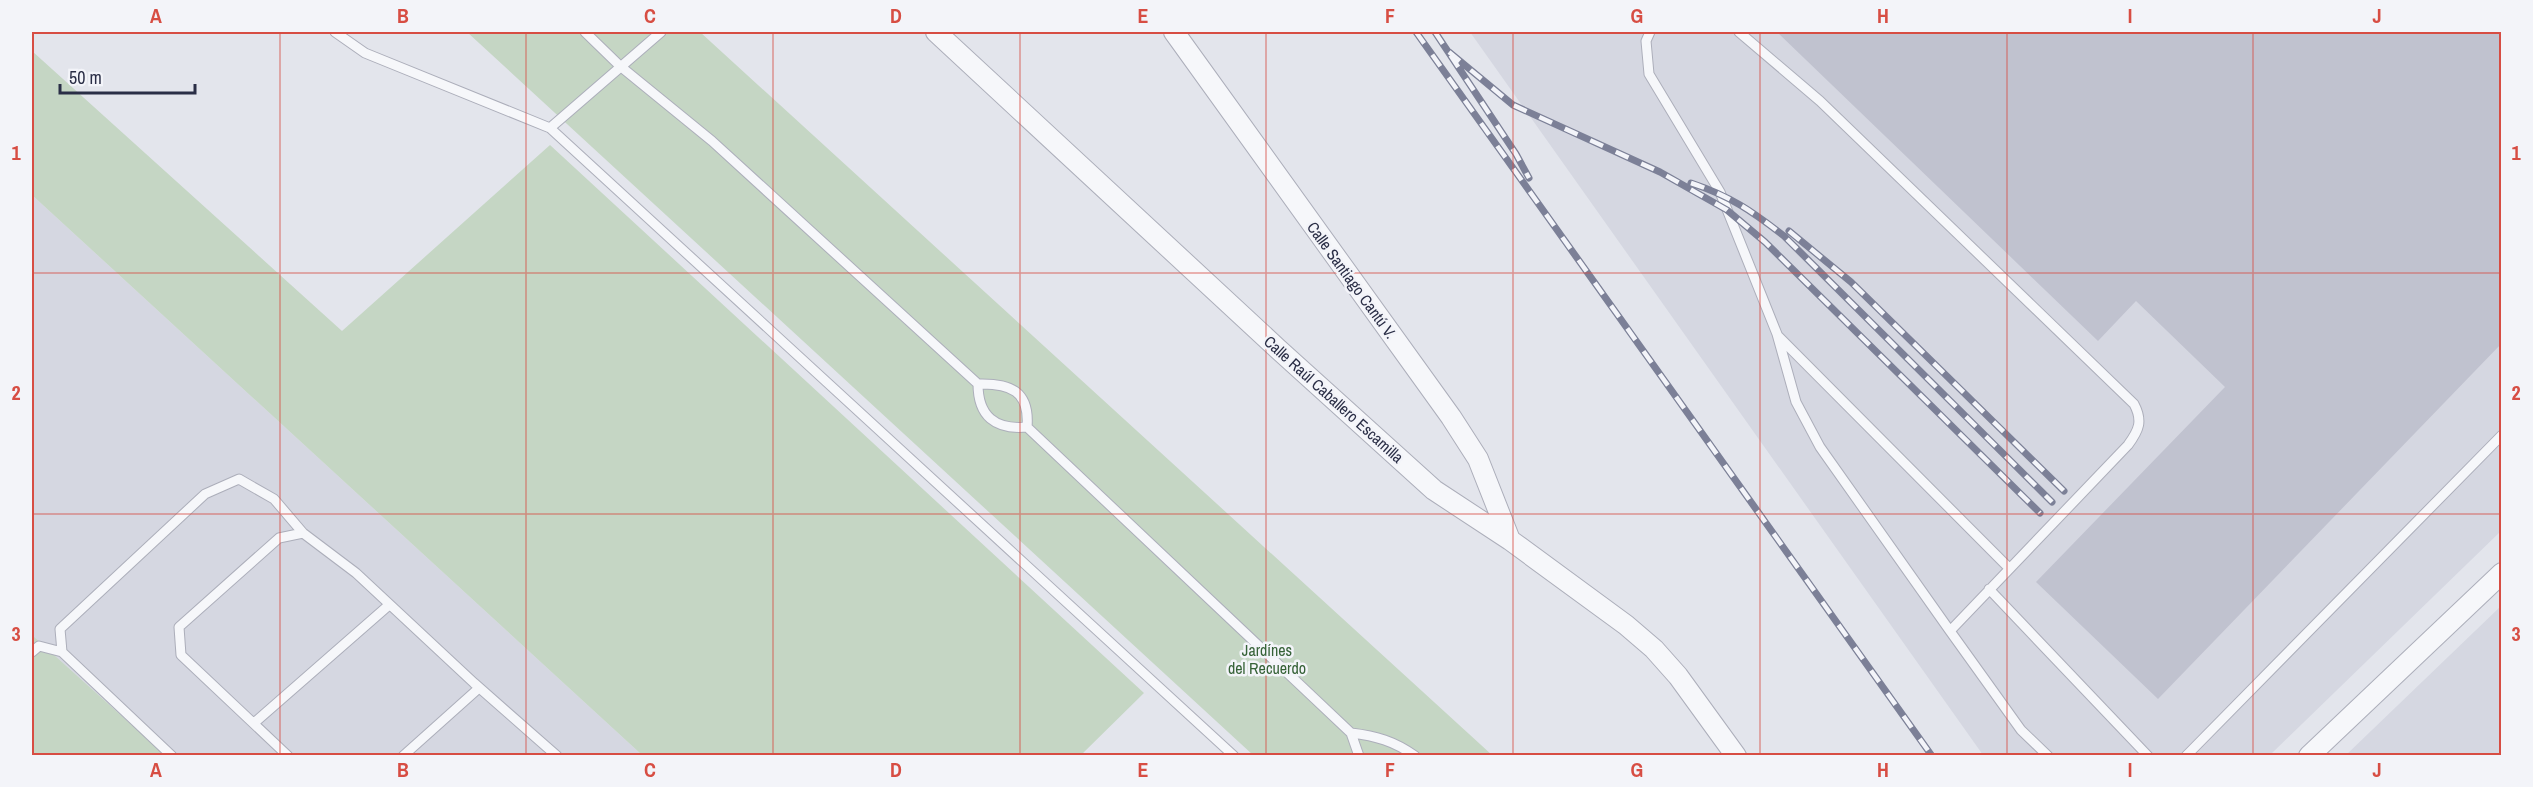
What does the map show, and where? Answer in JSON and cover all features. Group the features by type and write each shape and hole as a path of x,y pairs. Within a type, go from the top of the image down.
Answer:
{"street":[{"name":"Calle Raúl Caballero Escamilla","path":"936,32 1278,349 1434,490 1510,540 1626,625 1654,649 1678,676 1736,756"},
{"name":"Calle Santiago Cantú V.","path":"1174,32 1451,417 1478,459 1510,540"},
{"path":"2309,756 2502,573"}],"lane":[{"path":"334,32 364,53 550,128 1234,756"},
{"path":"585,32 620,66 712,141 978,384 1004,384 1017,392 1025,402 1028,414 1027,427"},
{"path":"550,128 661,32"},
{"path":"1650,32 1646,40 1650,74 1719,192 1777,334 1796,402 1820,447 2021,730 2048,756"},
{"path":"1739,32 1821,100 2126,396 2140,416 2138,430 2128,445 1950,631"},
{"path":"1777,334 2010,568"},
{"path":"978,384 978,399 984,412 993,421 1005,427 1027,427 1351,733 1359,756"},
{"path":"2186,756 2502,435"},
{"path":"62,652 60,629 205,494 239,479 274,499 303,533 356,573 479,688 557,756"},
{"path":"288,756 181,655 179,627 279,538 303,533"},
{"path":"1989,589 2148,756"},
{"path":"254,723 389,604"},
{"path":"32,652 39,646 62,652 172,756"},
{"path":"404,756 479,688"},
{"path":"1351,733 1377,736 1399,744 1415,756"}],"shaded area":[{"path":"1470,32 2501,32 2501,531 2270,755 1983,755"},
{"path":"32,195 642,755 165,755 32,635"},
{"path":"2501,606 2501,755 2346,755"}],"green space":[{"name":"Jardínes del Recuerdo","path":"467,32 700,32 1492,755 1253,755"},
{"path":"32,51 342,331 550,145 1144,693 1081,755 642,755 32,195"},
{"path":"32,635 165,755 32,755"}],"building":[{"path":"1777,32 2502,32 2502,343 2158,699 2036,582 2225,387 2136,301 2098,341"}],"railway":[{"path":"1416,32 1932,756"},
{"path":"1435,32 1516,154 1529,178"},
{"path":"1449,52 1513,105 1660,172 1727,210 1765,242 2040,513"},
{"path":"1691,183 1740,205 1784,236 2052,502"},
{"path":"1789,231 1851,282 2064,491"}]}
